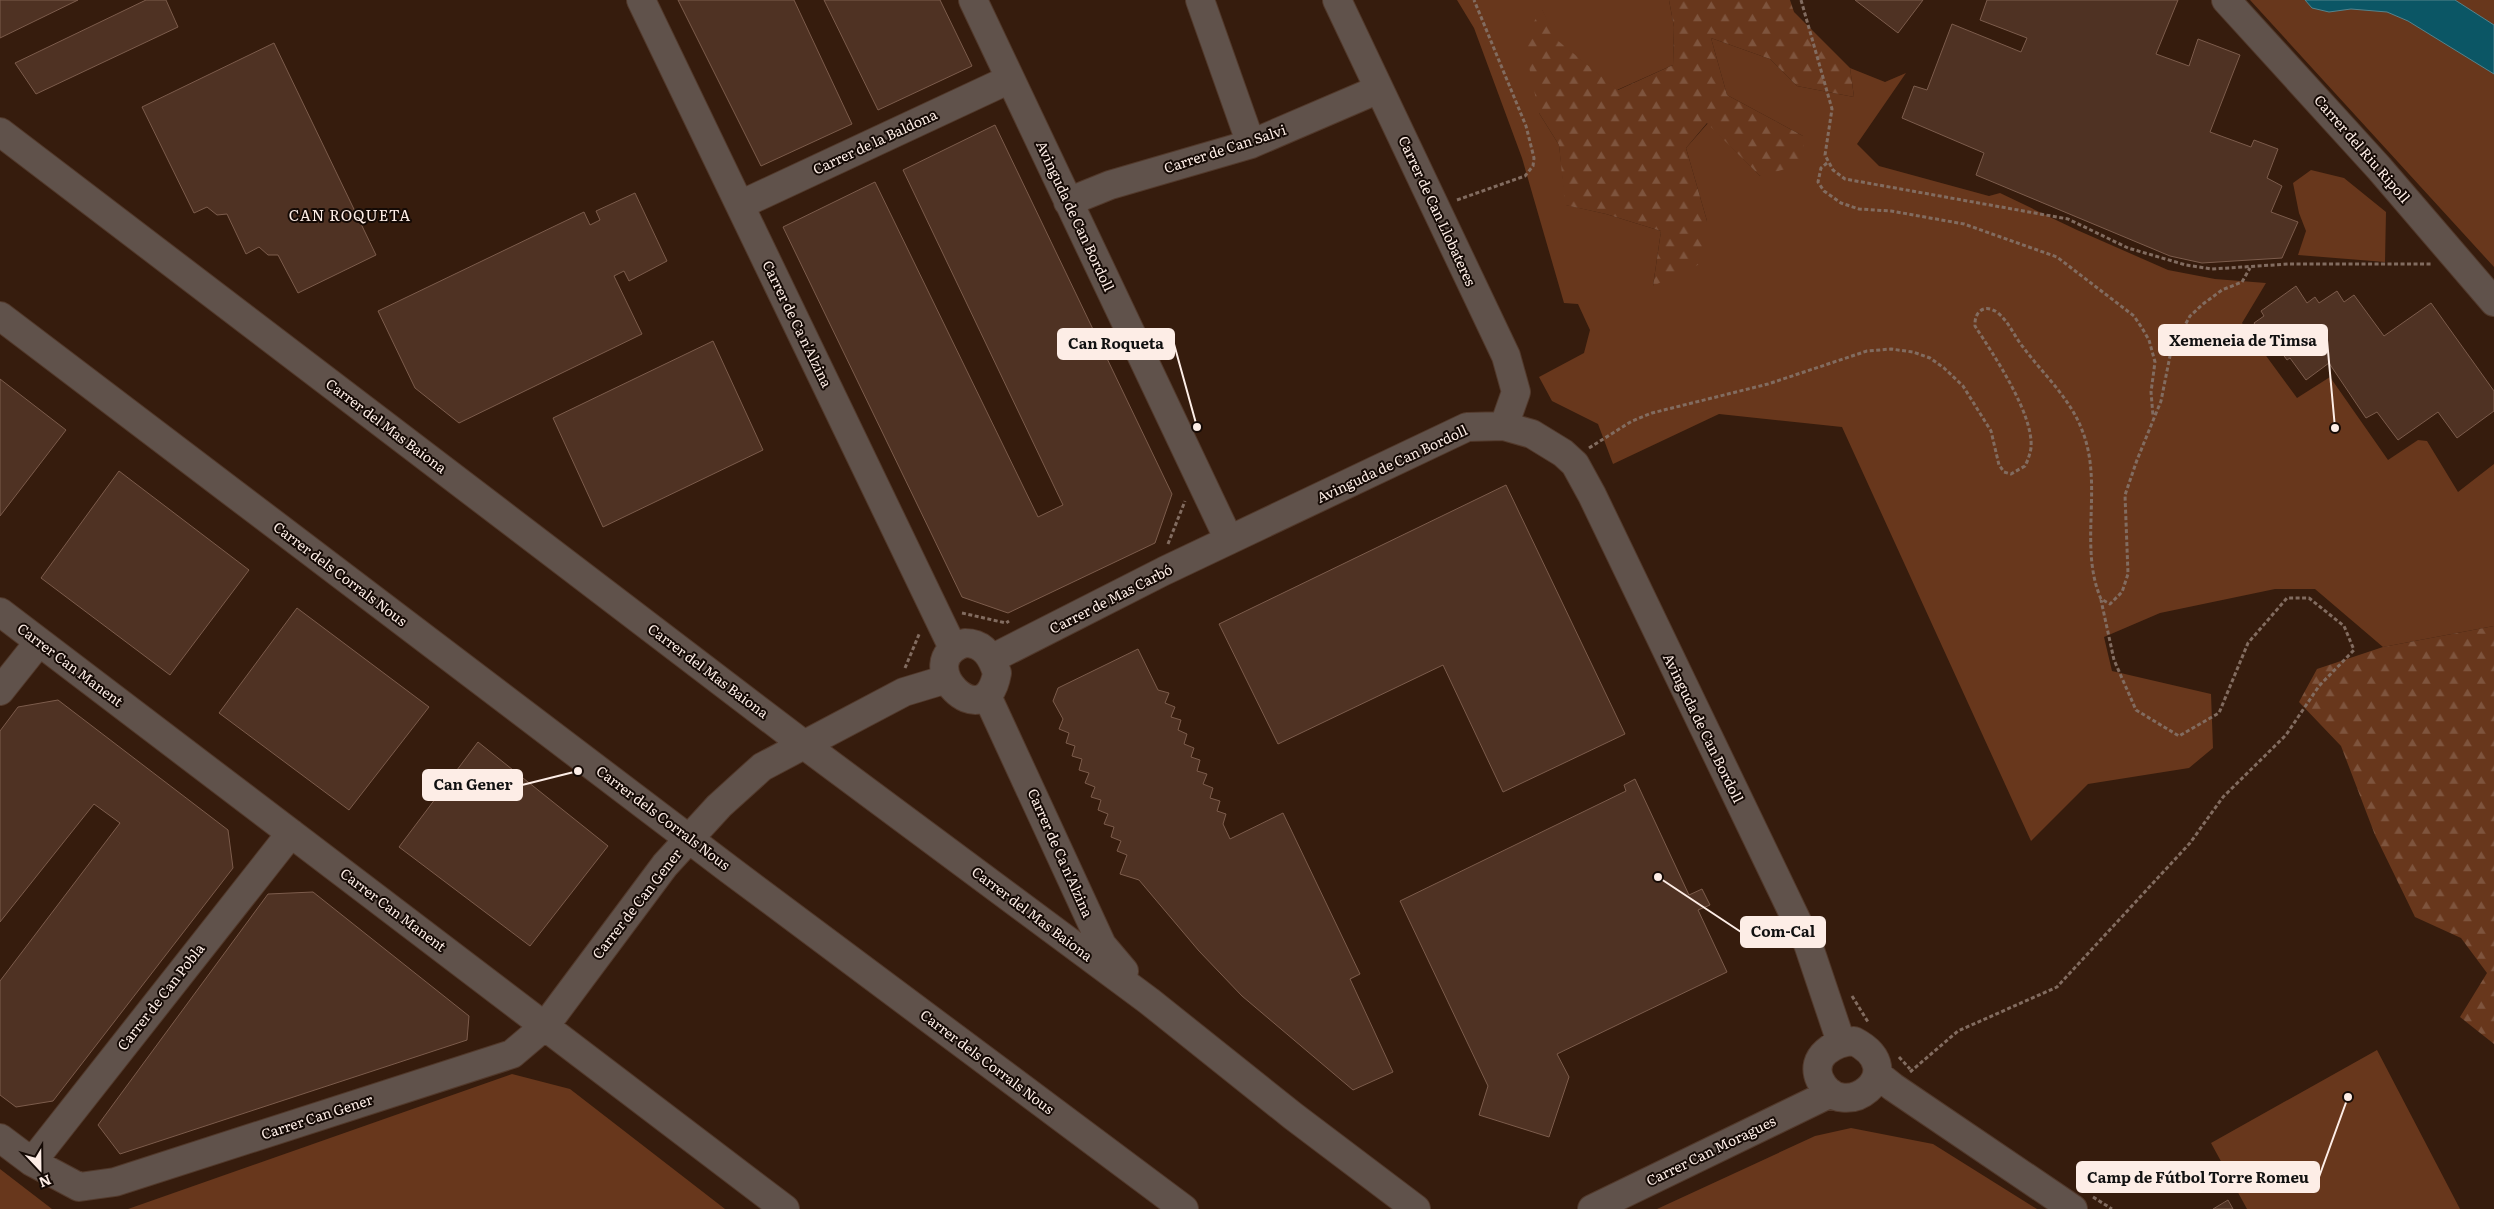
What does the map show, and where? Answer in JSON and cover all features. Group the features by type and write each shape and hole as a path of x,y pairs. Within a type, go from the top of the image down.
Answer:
{"street":[{"name":"Carrer de Ca n'Alzina","path":"640,0 953,648"},
{"name":"Avinguda de Can Bordoll","path":"972,0 1229,540 1467,427 1504,426 1532,434 1564,453 1581,457 1592,496 1808,944 1841,1042"},
{"path":"1200,0 1251,144"},
{"name":"Carrer de Can Llobateres","path":"1337,0 1506,356 1514,379 1516,392 1504,426"},
{"name":"Carrer del Riu Ripoll","path":"2226,0 2296,74 2463,264 2494,302"},
{"name":"Carrer de la Baldona","path":"740,205 1010,79"},
{"name":"Carrer de Can Salvi","path":"1068,202 1110,185 1251,144 1379,89"},
{"name":"Carrer del Mas Baiona","path":"0,132 803,744 1149,1001 1293,1116 1416,1209"},
{"name":"Carrer dels Corrals Nous","path":"0,316 689,838 1184,1209"},
{"name":"Carrer de Mas Carbó","path":"992,658 1229,540"},
{"name":"Carrer Can Manent","path":"0,612 785,1209"},
{"path":"0,691 39,642"},
{"path":"972,643 984,649 992,658 998,673 995,685 987,696 973,700 954,692 947,679 944,666 945,659 953,648 972,643"},
{"name":"Carrer de Can Gener","path":"545,1026 664,866 689,838 762,767 904,692 947,679"},
{"name":"Carrer de Ca n'Alzina","path":"987,696 1102,945 1149,1001"},
{"name":"Carrer de Can Pobla","path":"32,1162 291,833"},
{"name":"Carrer Can Gener","path":"32,1162 79,1188 115,1182 512,1054 545,1026"},
{"path":"1923,1108 1843,1095 1822,1084 1816,1070 1823,1053 1841,1042 1854,1041 1866,1047 1877,1064 1894,1077 1923,1108 2080,1201"},
{"name":"Carrer Can Moragues","path":"1592,1209 1843,1095 1871,1087 1894,1077"},
{"path":"0,1138 32,1162"}],"path":[{"path":"1436,208 1524,176 1533,166 1534,151 1526,126 1474,0"},
{"path":"1801,0 1832,108 1831,124 1826,145 1827,162 1833,170 1845,179 2068,219 2128,248 2186,265 2212,269 2289,264 2463,264"},
{"path":"1827,162 1821,168 1818,182 1824,191 1841,204 1859,209 1891,211 1964,224 2043,250 2057,257 2134,316 2149,340 2155,362 2151,392 2153,417"},
{"path":"2101,599 2110,604 2122,592 2128,574 2125,495 2153,417 2162,401 2171,351 2190,316 2222,290 2242,282 2250,268"},
{"path":"1581,457 1632,421 1652,413 1720,394 1768,384 1867,352 1891,349 1913,352 1930,358 1963,386 1991,431 1999,465 2004,472 2011,474 2025,466 2031,447 2030,438 2012,387 1975,326 1974,317 1977,311 1986,308 1992,310 2005,320 2022,346 2070,406 2083,430 2088,448 2092,487 2092,566 2114,660 2136,710 2179,736 2219,713 2248,643 2286,598 2309,598 2344,626 2354,650 2318,686 2286,735 2223,797 2190,843 2057,987 1958,1031 1894,1077"},
{"path":"1847,988 1874,1029"},
{"path":"1894,1077 1898,1056"},
{"path":"1894,1077 1918,1076"},
{"path":"2080,1201 2112,1209"}],"green space":[{"path":"1457,0 1669,0 1674,27 1673,65 1617,90 1556,40 1542,10 1539,113 1559,145 1566,205 1606,214 1661,231 1653,286 1707,221 1686,148 1708,123 1760,176 1803,136 1727,95 1711,38 1770,59 1797,86 1854,97 1850,68 1885,82 1906,73 1857,144 1879,166 1989,196 2000,193 2077,230 2168,270 2215,279 2266,283 2242,323 2297,398 2330,377 2388,460 2418,440 2427,441 2458,492 2494,464 2494,626 2383,647 2315,589 2275,589 2160,613 2104,637 2112,671 2211,694 2213,748 2189,768 2088,784 2031,841 1842,427 1719,414 1613,464 1598,424 1552,401 1539,377 1584,353 1590,330 1578,304 1564,303 1522,158 1474,28"},
{"path":"1669,0 1790,0 1794,12 1850,68 1854,97 1797,86 1770,59 1711,38 1727,95 1803,136 1804,164 1760,176 1707,123 1686,148 1707,221 1702,263 1653,286 1661,231 1606,214 1565,205 1559,145 1539,113 1523,39 1542,9 1557,40 1618,90 1673,65 1674,27"},
{"path":"2250,0 2494,0 2494,267"},
{"path":"2311,170 2344,178 2386,212 2385,262 2298,255 2306,231 2299,213 2293,183"},
{"path":"2494,626 2494,1044 2460,1017 2487,973 2461,938 2415,917 2375,835 2341,746 2299,702 2317,669 2383,647"},
{"path":"2377,1050 2460,1209 2247,1209 2211,1143"},
{"path":"512,1074 570,1089 725,1209 128,1209"},
{"path":"1851,1128 1933,1144 2037,1209 1657,1209 1815,1136"},
{"path":"0,1169 52,1209 0,1209"}],"water":[{"path":"2305,0 2455,0 2494,25 2494,74 2408,21 2387,12 2351,9 2329,12 2312,8"}],"building":[{"path":"0,0 78,0 0,38"},
{"path":"146,0 166,0 178,27 36,94 15,63"},
{"path":"678,0 794,0 852,124 761,166"},
{"path":"824,0 940,0 972,66 878,110"},
{"path":"1855,0 1923,0 1898,33"},
{"path":"1987,0 2178,0 2156,54 2189,66 2198,39 2240,55 2210,132 2251,147 2254,140 2278,149 2267,178 2282,186 2271,212 2298,222 2282,258 2202,263 2170,256 1976,175 1984,153 1902,118 1914,86 1927,90 1952,24 2021,52 2027,38 1980,20"},
{"path":"274,43 376,255 298,293 278,255 268,255 259,247 246,254 227,214 217,215 207,207 194,213 142,107"},
{"path":"995,125 1172,494 1155,543 1008,613 962,597 783,227 875,182 1038,517 1063,505 903,170"},
{"path":"635,193 667,261 629,281 624,271 614,276 642,334 459,423 415,388 378,311 584,212 590,225 600,220 596,211"},
{"path":"2296,286 2307,303 2315,297 2319,303 2337,291 2344,302 2354,295 2384,336 2431,303 2494,391 2494,411 2457,438 2438,412 2398,440 2377,412 2366,418 2329,363 2306,380 2290,358 2287,360 2279,349 2286,344 2280,336 2269,344 2254,323 2264,316 2261,311"},
{"path":"713,341 763,450 603,527 553,418"},
{"path":"0,379 66,430 0,516"},
{"path":"119,471 249,570 170,675 41,578"},
{"path":"1506,485 1625,734 1503,792 1443,665 1278,744 1219,624"},
{"path":"297,608 429,707 349,810 219,713"},
{"path":"1138,649 1158,690 1169,693 1165,703 1175,707 1171,717 1181,720 1178,730 1187,734 1184,744 1194,748 1191,757 1200,760 1197,771 1207,774 1203,784 1213,788 1210,798 1220,801 1217,811 1226,814 1223,824 1230,839 1283,813 1360,974 1350,979 1393,1072 1353,1090 1242,996 1199,951 1139,880 1120,874 1127,855 1117,851 1121,841 1111,837 1114,827 1104,824 1108,814 1098,810 1101,800 1091,797 1095,787 1085,783 1089,773 1079,770 1082,759 1072,756 1075,746 1066,743 1069,733 1059,729 1063,719 1053,701 1058,688"},
{"path":"58,700 228,830 233,868 53,1101 16,1107 0,1095 0,981 120,823 94,804 0,922 0,731 18,707"},
{"path":"478,742 608,846 530,946 399,847"},
{"path":"1635,779 1689,895 1702,889 1710,905 1698,910 1727,972 1557,1054 1569,1077 1549,1137 1479,1115 1488,1086 1400,901 1626,791 1624,785"},
{"path":"313,892 469,1016 467,1040 120,1154 98,1125 268,894"},
{"path":"2228,1200 2233,1209 2213,1209"}],"place":[{"name":"Can Roqueta","path":"1197,427"},
{"name":"Xemeneia de Timsa","path":"2335,428"},
{"name":"Can Gener","path":"578,771"},
{"name":"Com-Cal","path":"1658,877"},
{"name":"Camp de Fútbol Torre Romeu","path":"2348,1097"}],"district":[{"name":"CAN ROQUETA","path":"350,216"}]}
